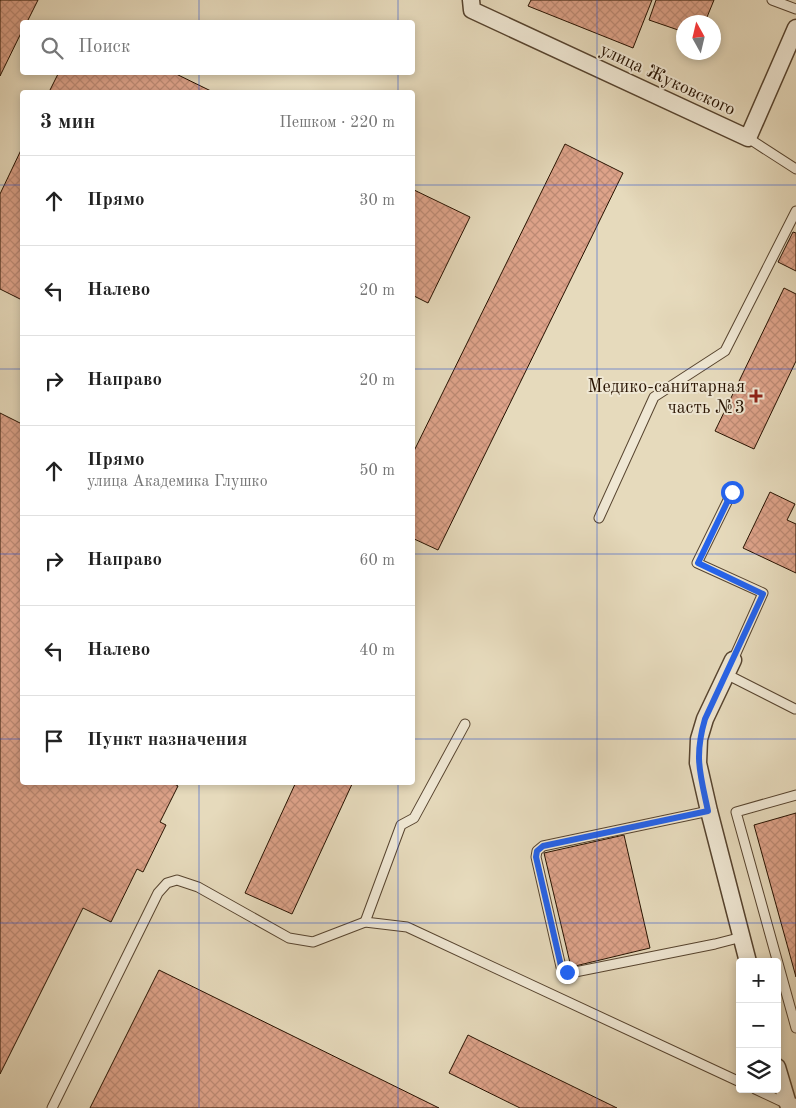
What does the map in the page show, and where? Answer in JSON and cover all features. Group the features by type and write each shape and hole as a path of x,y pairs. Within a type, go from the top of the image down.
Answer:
{"street":[{"name":"улица Жуковского","path":"472,0 472,10 748,138 796,28"},
{"path":"729,667 705,719 699,739 698,763 708,811 747,958"},
{"path":"781,1077 792,1106"}],"lane":[{"path":"772,0 796,9"},
{"path":"748,138 796,169"},
{"path":"599,518 654,398 725,351 796,211"},
{"path":"732,492 698,563 763,594 729,667 795,709"},
{"path":"365,922 402,825 414,818 465,724"},
{"path":"796,795 736,812 796,1028"},
{"path":"708,811 543,846 537,851 536,857 561,966 567,972 575,972 742,937"},
{"path":"52,1108 158,894 167,883 177,880 198,886 289,938 313,942 365,922 408,927 736,1080"},
{"path":"764,1093 792,1106"}],"building":[{"path":"0,0 38,0 28,20 20,20 20,35 0,76"},
{"path":"531,0 652,0 633,48 528,6"},
{"path":"656,0 714,0 708,15 676,15 676,29 649,20"},
{"path":"58,75 178,75 209,90 50,90"},
{"path":"565,144 623,173 438,550 415,539 415,449"},
{"path":"20,152 20,299 0,289 0,194"},
{"path":"415,190 470,217 428,303 415,296"},
{"path":"793,232 796,233 796,271 778,262"},
{"name":"Медико-санитарная часть №3","path":"784,288 796,294 796,361 754,449 715,431"},
{"path":"0,413 20,423 20,785 178,786 160,822 166,825 143,872 137,869 111,922 83,908 0,1074"},
{"path":"770,492 795,504 787,520 796,524 796,573 743,548"},
{"path":"295,785 352,785 292,914 245,893"},
{"path":"796,813 796,977 754,825"},
{"path":"624,835 650,948 571,967 544,853"},
{"path":"159,970 439,1108 90,1108"},
{"path":"468,1035 617,1108 520,1108 449,1073"}],"place":[{"name":"Медико-санитарная часть №3","path":"756,396"}],"route":[{"path":"567,972 561,966 536,857 537,851 543,846 708,811 698,763 699,739 705,719 763,594 698,563 732,492"}]}
